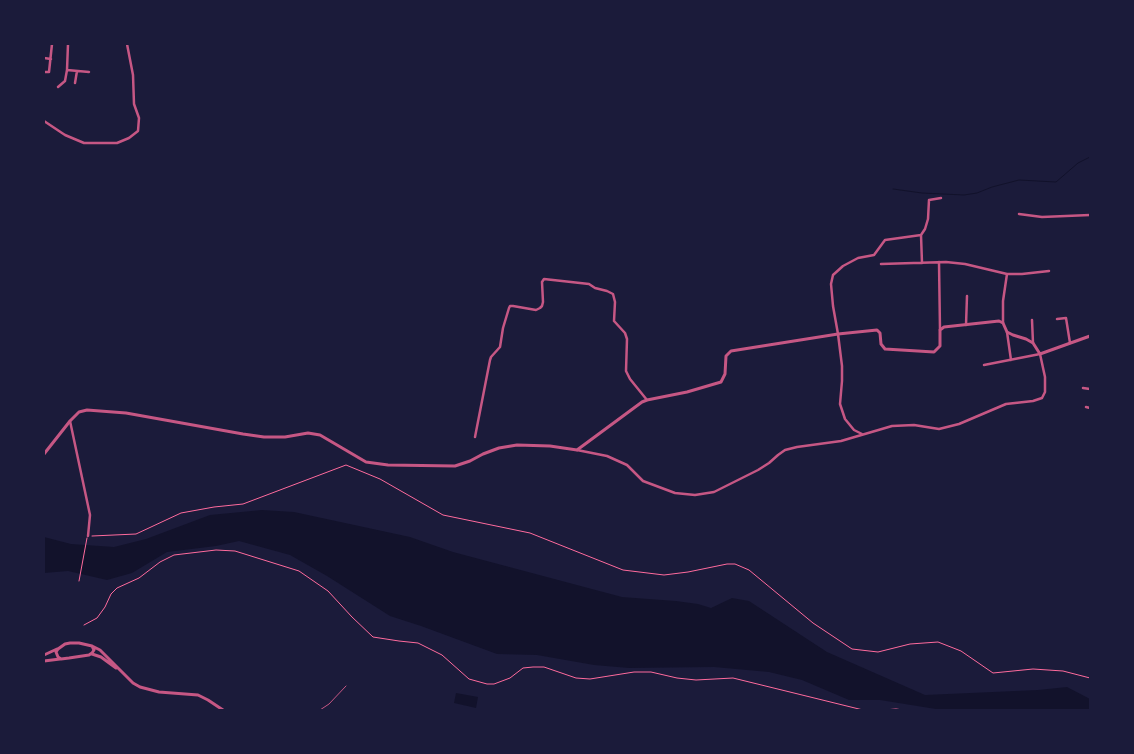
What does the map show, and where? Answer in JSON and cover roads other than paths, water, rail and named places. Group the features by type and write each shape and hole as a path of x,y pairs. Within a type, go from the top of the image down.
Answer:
{"street":[{"path":"44,72 49,72 52,44"},
{"path":"58,87 65,81 68,44"},
{"path":"44,121 65,135 84,143 117,142 129,138 138,130 139,118 134,104 127,44"},
{"path":"44,58 51,59"},
{"path":"67,70 89,72"},
{"path":"75,84 77,71"},
{"path":"922,263 921,235 928,218 929,200 941,198"},
{"path":"1019,214 1042,217 1090,216"},
{"path":"863,435 854,430 845,419 840,404 842,366 833,306 831,284 833,275 843,266 858,258 874,255 886,240 921,235"},
{"path":"577,450 642,402 721,382 725,374 726,356 731,351 838,334 877,330 880,333 881,344 885,349 934,352 940,346 939,262"},
{"path":"881,264 939,262 965,264 1007,274 1048,271"},
{"path":"1007,274 1003,301 1003,324 1007,332 1011,360"},
{"path":"475,436 490,360 500,347 508,308 513,306 536,310 540,308 543,302 542,282 544,279 588,284 612,294 615,302 614,321 625,333 627,339 626,371 647,400"},
{"path":"966,325 967,296"},
{"path":"1057,319 1066,318 1070,344"},
{"path":"1032,320 1033,344"},
{"path":"940,330 944,327 999,322 1003,324"},
{"path":"44,454 70,421 79,412 87,410 126,413 264,437 285,437 308,433 320,435 366,462 388,465 455,466 499,448 517,445 550,446 607,456 626,465 643,481 675,493 714,492 758,470 786,450 840,441 892,426 914,425 939,429 959,424 1006,404 1042,398 1045,392 1045,377 1040,354 1033,344 1026,339 1007,332"},
{"path":"984,365 1040,354 1090,336"},
{"path":"1083,388 1090,389"},
{"path":"1086,407 1090,408"},
{"path":"70,421 90,515 88,536"},
{"path":"45,654 70,643 92,646 104,653 121,672"},
{"path":"90,654 94,650 92,646"},
{"path":"58,648 57,654 61,658"},
{"path":"45,654 51,656 46,661"},
{"path":"46,661 90,654 101,657 140,687 159,692 198,695 223,710"}],"lane":[{"path":"320,710 346,686"}],"waterway":[{"path":"893,189 922,193 964,195 1019,180 1056,182 1078,163 1090,157"}]}
